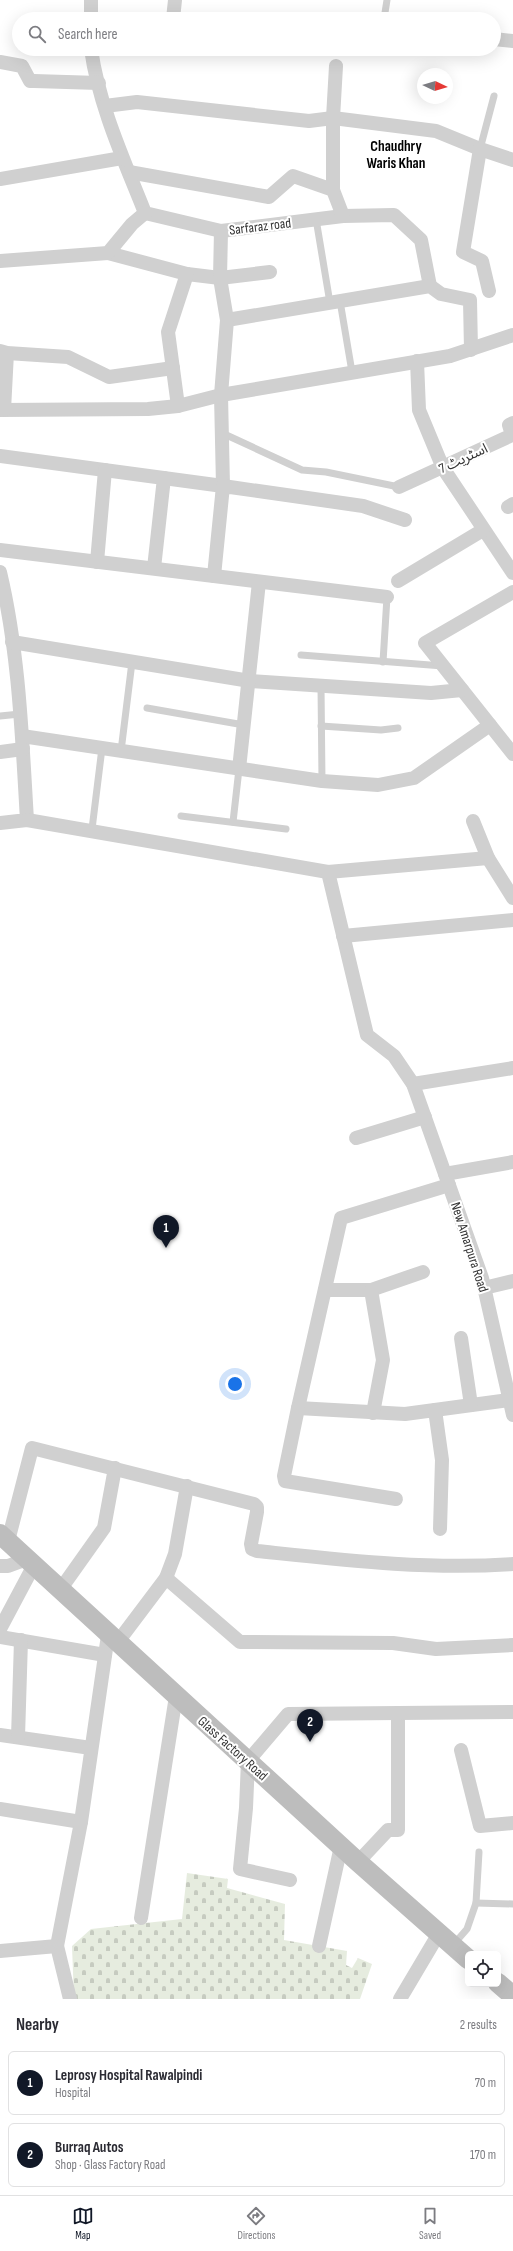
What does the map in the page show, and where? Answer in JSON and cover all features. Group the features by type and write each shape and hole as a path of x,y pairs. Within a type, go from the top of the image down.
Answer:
{"street":[{"path":"91,0 91,12"},
{"path":"174,12 175,0"},
{"path":"501,40 513,41"},
{"path":"93,56 105,106 122,158 145,213 132,224 108,253"},
{"path":"0,62 22,66 30,80 34,81 99,83"},
{"path":"336,66 333,118 333,190 343,216"},
{"path":"105,106 137,102 309,121 333,118 436,130 480,149 513,160"},
{"path":"480,149 463,252 482,261 489,291"},
{"path":"0,179 122,158"},
{"path":"129,172 269,197 293,176 333,190"},
{"name":"Sarfaraz road","path":"145,213 221,231 343,216 394,215 421,240 430,286"},
{"path":"214,576 223,486 221,395 227,320 220,278 221,231"},
{"path":"0,261 108,253 187,274 220,278 270,272"},
{"path":"178,406 168,332 187,274"},
{"path":"227,320 430,286 441,294 470,300 471,350"},
{"path":"173,368 108,376 68,357 4,352 2,410 148,409 178,406 221,395 417,361 471,350 513,335"},
{"path":"417,361 419,410 443,468 513,573"},
{"name":"اسٹریٹ 7","path":"399,487 512,435 509,425 513,423"},
{"path":"0,456 363,506 405,520"},
{"path":"98,562 105,470"},
{"path":"154,568 164,478"},
{"path":"398,581 483,530"},
{"path":"0,550 387,597"},
{"path":"0,572 8,605 20,714 27,820"},
{"path":"239,769 250,681 259,582"},
{"path":"513,592 425,643 513,754"},
{"path":"12,642 250,681 431,693 462,690"},
{"path":"0,752 22,742 102,748 322,781 378,784 414,778 490,725"},
{"path":"0,823 27,820 92,829 328,872 488,858"},
{"path":"473,821 488,858 513,898"},
{"name":"New Amarpura Road","path":"328,872 367,1035 394,1056 413,1084 484,1288 512,1410"},
{"path":"343,936 513,920"},
{"path":"413,1084 513,1068"},
{"path":"356,1138 425,1117"},
{"path":"396,1499 285,1481 284,1476 341,1218 447,1179 513,1162"},
{"path":"325,1290 371,1290 423,1272"},
{"path":"484,1288 513,1282"},
{"path":"371,1290 383,1360 374,1412"},
{"path":"461,1338 470,1405"},
{"path":"298,1408 405,1414 470,1405 512,1410"},
{"path":"435,1410 442,1460 440,1529"},
{"path":"4,1538 32,1448 254,1504 257,1507 257,1512 251,1544 252,1549 257,1551 402,1566 465,1567 513,1564"},
{"path":"60,1590 104,1528 115,1468"},
{"path":"70,1999 57,1946 81,1822 91,1748 110,1644 166,1578 175,1554 187,1486"},
{"name":"Glass Factory Road","path":"4,1538 60,1590 110,1644 176,1696 358,1862 465,1957"},
{"path":"0,1566 30,1562"},
{"path":"0,1629 30,1562"},
{"path":"166,1578 240,1642 393,1643 436,1649 513,1645"},
{"path":"0,1637 21,1640 110,1644"},
{"path":"18,1737 21,1640"},
{"path":"141,1918 176,1696"},
{"path":"290,1880 240,1869 246,1808 248,1762 288,1714 513,1712"},
{"path":"358,1862 388,1830 398,1830 398,1713"},
{"path":"0,1735 91,1748"},
{"path":"462,1750 480,1826 513,1823"},
{"path":"0,1810 81,1822"},
{"path":"319,1946 341,1846"},
{"path":"400,1999 445,1940"},
{"path":"0,1951 57,1946"},
{"path":"501,1986 513,1996"}],"lane":[{"path":"385,12 387,0"},
{"path":"480,149 494,96"},
{"path":"316,219 352,372"},
{"path":"222,433 302,470 326,472 399,487"},
{"path":"382,662 387,597"},
{"path":"301,656 443,666"},
{"path":"121,751 132,662"},
{"path":"321,686 322,781"},
{"path":"147,708 244,725"},
{"path":"0,716 20,714"},
{"path":"321,726 381,730 398,728"},
{"path":"92,829 102,748"},
{"path":"233,822 239,769"},
{"path":"181,816 286,829"},
{"path":"445,1940 467,1929 476,1903 478,1852"},
{"path":"476,1903 513,1904"}],"green space":[{"path":"187,1873 228,1879 227,1888 285,1904 284,1940 347,1951 346,1965 352,1968 358,1958 372,1964 360,1999 74,1999 72,1946 91,1929 182,1919"}],"place":[{"name":"Leprosy Hospital Rawalpindi","path":"166,1248"},
{"name":"Burraq Autos","path":"310,1742"}],"district":[{"name":"Chaudhry Waris Khan","path":"396,154"}]}
